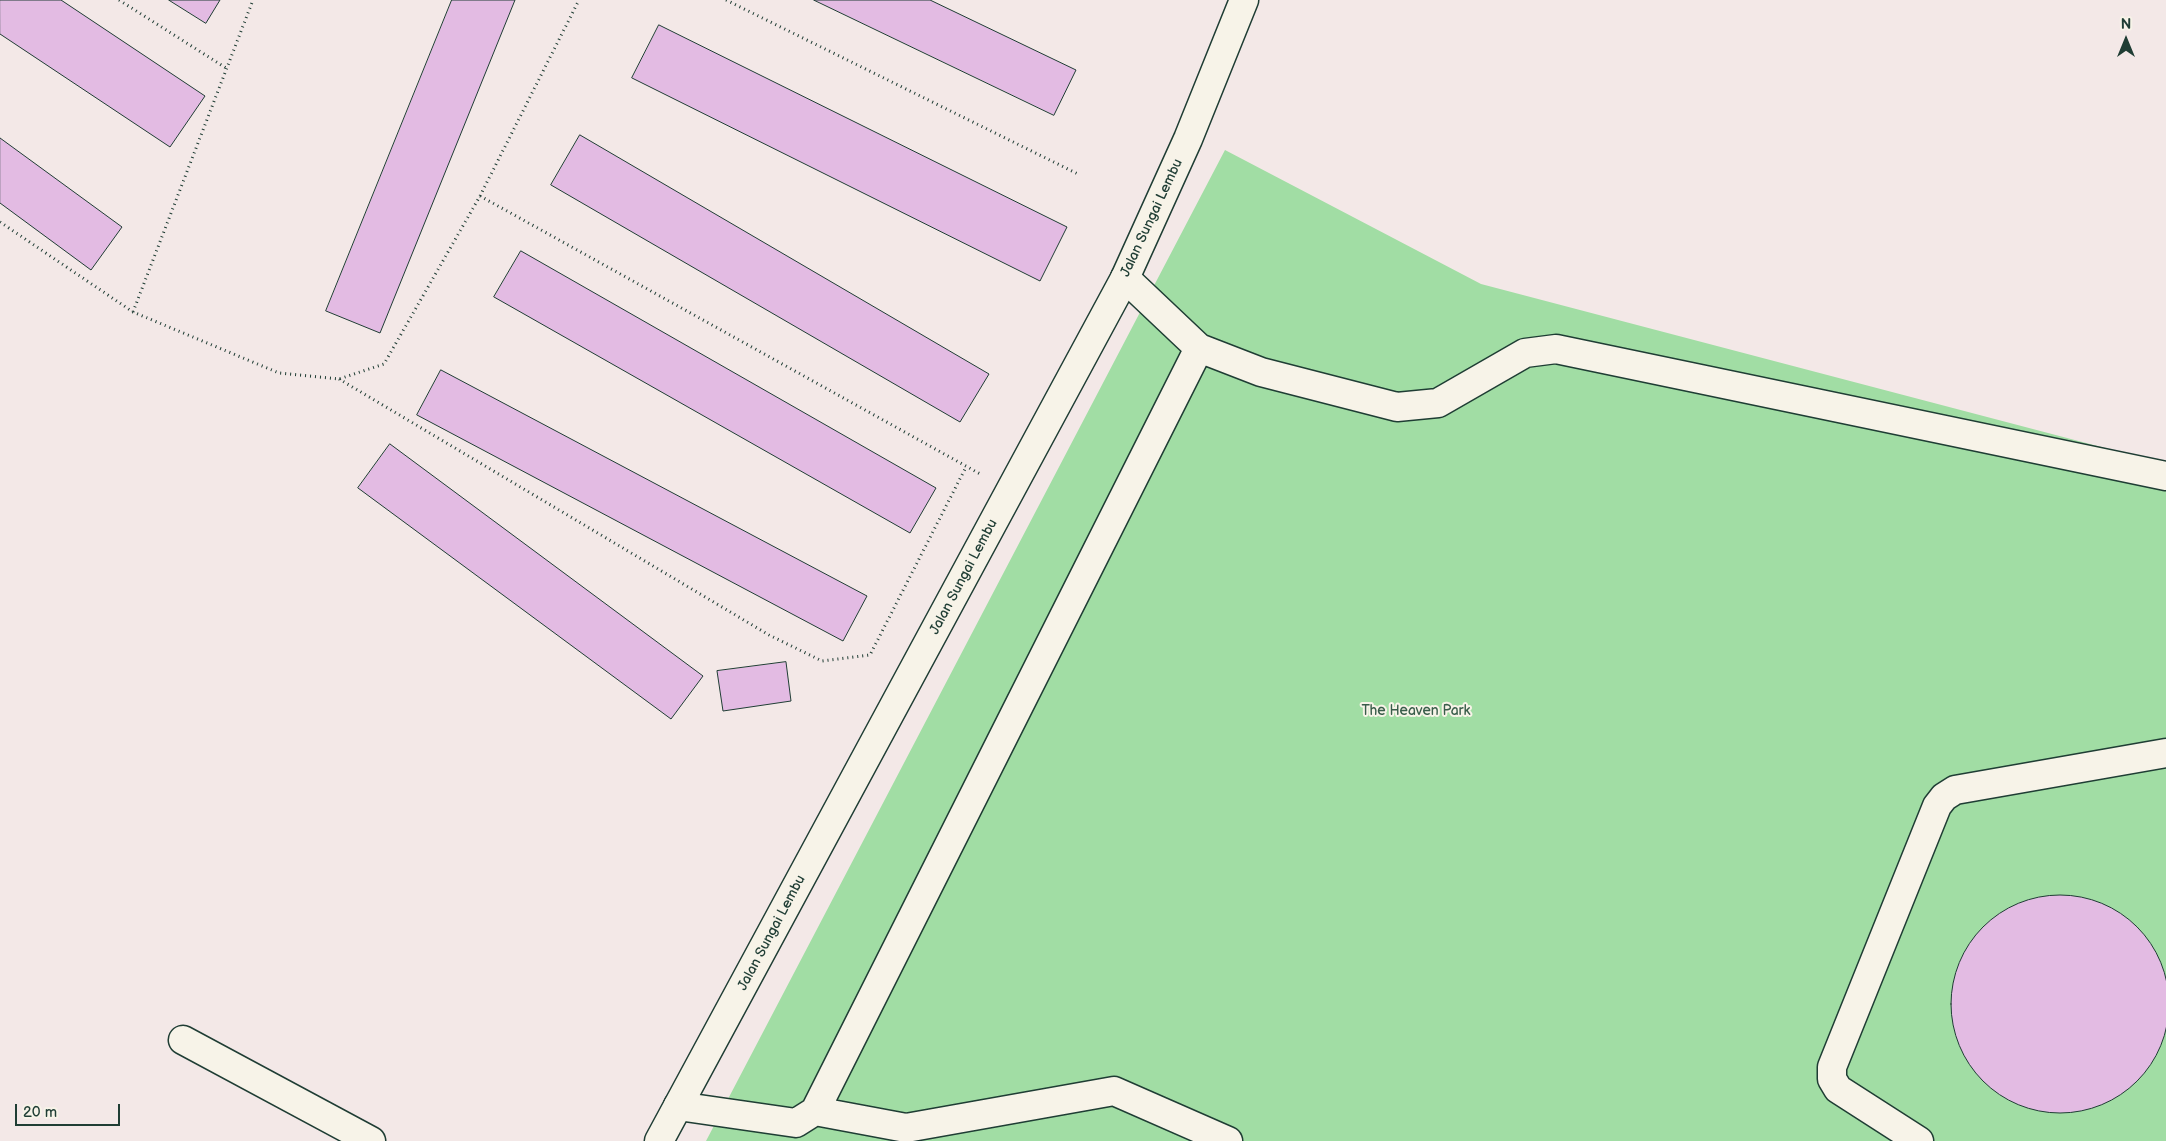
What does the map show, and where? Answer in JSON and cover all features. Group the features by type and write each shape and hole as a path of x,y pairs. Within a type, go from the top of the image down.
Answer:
{"main road":[{"name":"Jalan Sungai Lembu","path":"659,1141 1125,278 1188,139 1244,0"},
{"path":"1125,278 1199,348 1262,372 1397,407 1438,403 1525,353 1556,349 2166,476"},
{"path":"678,1106 796,1123 815,1110 1199,348"},
{"path":"1919,1141 1838,1089 1832,1079 1832,1067 1937,806 1944,797 1955,790 2166,753"},
{"path":"183,1040 371,1141"},
{"path":"815,1110 906,1128 927,1126 1114,1091 1228,1141"}],"path":[{"path":"119,0 226,68"},
{"path":"133,312 253,0"},
{"path":"0,222 133,312 280,373 339,379 384,364 480,196 578,0"},
{"path":"726,0 1080,175"},
{"path":"480,196 1010,492"},
{"path":"339,379 769,635 822,661 870,656 966,467"}],"green space":[{"name":"The Heaven Park","path":"1225,150 1481,284 2166,464 2166,1141 706,1141"}],"building":[{"path":"0,0 61,0 205,96 170,147 0,34"},
{"path":"169,0 220,0 206,23"},
{"path":"452,0 515,0 380,333 326,311"},
{"path":"814,0 930,0 1076,70 1054,115"},
{"path":"659,25 1067,227 1040,281 632,78"},
{"path":"580,135 989,374 960,422 551,185"},
{"path":"0,138 122,227 91,270 0,203"},
{"path":"521,251 936,488 910,533 494,297"},
{"path":"441,370 867,596 843,641 417,415"},
{"path":"390,444 703,676 671,719 358,488"},
{"path":"786,662 791,701 723,711 717,671"},
{"path":"2060,895 2081,897 2102,903 2121,913 2137,927 2151,943 2161,962 2167,983 2169,1004 2167,1025 2161,1046 2151,1065 2137,1081 2121,1095 2102,1105 2081,1111 2060,1113 2039,1111 2018,1105 1999,1095 1983,1081 1969,1065 1959,1046 1953,1025 1951,1004 1953,983 1959,962 1969,943 1983,927 1999,913 2018,903 2039,897"}]}
